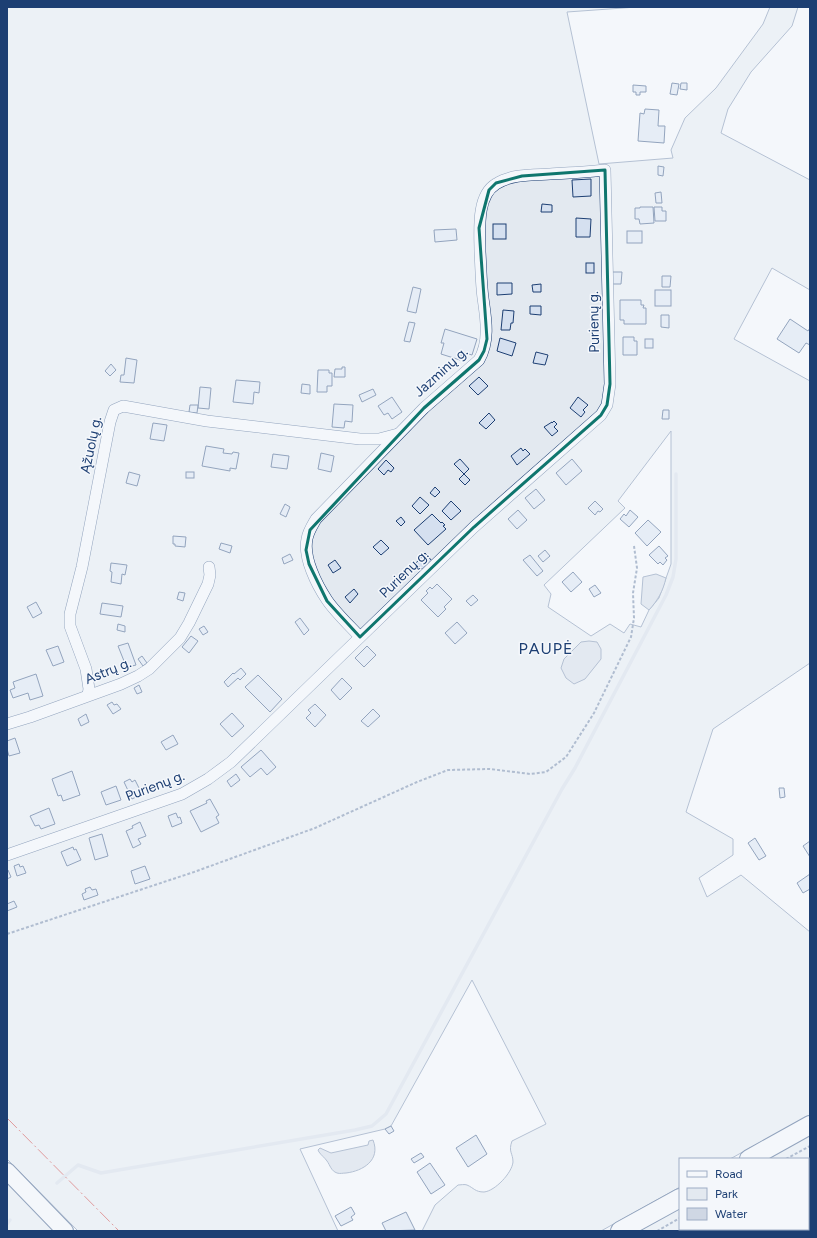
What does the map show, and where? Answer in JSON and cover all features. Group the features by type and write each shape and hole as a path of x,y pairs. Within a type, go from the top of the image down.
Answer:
{"main road":[{"path":"752,1158 810,1125"},
{"path":"7,1171 65,1231"},
{"path":"620,1231 679,1199"}],"street":[{"name":"Jazminų g.","path":"360,637 327,600 309,564 306,550 310,530 316,520 398,434 424,408 479,360 484,351 486,339 481,283 479,228 485,198 489,190 501,181 522,176 605,170"},
{"name":"Purienų g.","path":"7,855 182,794 202,783 231,762 474,527 601,415 607,405 610,384 605,170"},
{"name":"Ąžuolų g.","path":"88,695 89,689 86,669 70,626 70,614 82,567 110,422 114,410 123,406 207,421 360,438 379,439 398,434"},
{"name":"Astrų g.","path":"7,724 121,684 149,669 176,643 189,623 208,584 210,575 209,566"}],"path":[{"path":"7,934 194,872 315,828 417,782 448,770 490,769 530,774 546,772 566,758 594,713 630,637 634,618 633,594 637,568 634,546"},
{"path":"788,1158 810,1146"},
{"path":"657,1231 679,1219"}],"highlighted area":[{"path":"605,170 610,384 607,405 601,415 474,527 360,637 327,601 309,564 306,550 310,530 424,408 479,360 484,351 487,339 479,228 489,190 496,183 522,176"}],"green space":[{"path":"7,7 637,7 567,12 599,164 673,158 671,150 685,118 716,88 763,24 770,7 798,7 792,26 751,72 728,109 721,133 810,180 810,290 772,268 734,339 810,381 810,663 713,729 686,812 733,839 733,855 699,878 707,897 741,875 810,932 810,1115 732,1158 679,1158 679,1188 601,1231 422,1231 435,1205 458,1185 466,1185 477,1191 484,1192 498,1185 510,1171 512,1166 513,1159 510,1148 512,1141 546,1124 472,980 391,1126 385,1129 300,1149 338,1231 78,1231 7,1159","holes":["671,431 671,564 659,598 649,610 641,627 630,624 624,633 610,624 591,636 548,607 551,594 544,585 625,508 618,501"]},
{"path":"810,1134 810,1231 635,1231 679,1207 679,1230 809,1230 809,1158 767,1158"},
{"path":"7,1183 55,1231 7,1231"}],"water":[{"path":"656,574 666,578 660,595 649,610 641,604 643,577"},
{"path":"581,642 597,642 601,649 601,659 585,679 574,684 566,678 561,668 564,659"},
{"path":"373,1140 375,1153 372,1159 364,1167 352,1172 338,1173 333,1171 318,1150 320,1148 331,1153 368,1145 369,1141"}],"building":[{"path":"672,83 679,84 677,95 670,94"},
{"path":"681,83 687,83 687,90 680,89"},
{"path":"633,85 646,86 646,92 640,92 640,95 636,95 636,92 633,92"},
{"path":"645,109 659,110 658,126 665,126 664,143 638,141 640,113 644,114"},
{"path":"658,166 664,167 663,176 658,175"},
{"path":"591,179 591,196 573,197 572,180"},
{"path":"661,192 662,203 656,203 655,193"},
{"path":"542,204 552,205 552,212 541,212"},
{"path":"653,207 654,223 640,224 639,219 635,219 635,208"},
{"path":"654,207 662,207 662,211 666,211 666,221 655,221"},
{"path":"576,218 591,219 590,237 576,237"},
{"path":"493,224 506,224 506,239 493,239"},
{"path":"456,229 457,240 435,242 434,230"},
{"path":"627,231 642,231 642,243 627,243"},
{"path":"586,263 594,263 594,273 586,273"},
{"path":"611,272 622,272 621,284 611,284"},
{"path":"662,276 671,276 670,287 662,287"},
{"path":"497,283 512,283 512,294 497,295"},
{"path":"541,284 541,292 533,292 532,285"},
{"path":"413,287 421,289 416,313 407,311"},
{"path":"655,290 671,290 671,306 655,306"},
{"path":"620,300 641,300 641,305 644,305 643,308 646,308 646,324 624,324 624,320 620,320"},
{"path":"530,306 541,306 541,315 530,314"},
{"path":"503,310 514,311 513,323 511,323 510,330 501,330"},
{"path":"661,315 669,315 669,328 661,327"},
{"path":"790,319 808,331 810,328 810,345 806,343 799,353 777,339"},
{"path":"409,322 415,323 410,342 404,341"},
{"path":"445,329 477,339 472,355 462,352 460,360 441,354 444,343 441,343"},
{"path":"623,337 634,337 634,341 637,341 637,355 623,355"},
{"path":"500,338 516,343 512,356 497,351"},
{"path":"645,339 653,339 653,348 645,348"},
{"path":"536,352 548,355 545,365 533,363"},
{"path":"126,358 137,360 134,383 120,382 121,375 124,375"},
{"path":"111,364 116,370 110,376 105,371"},
{"path":"342,367 345,367 345,377 334,377 335,369 342,369"},
{"path":"318,370 329,370 329,373 332,373 332,386 327,386 327,392 317,392"},
{"path":"479,377 488,386 478,395 469,386"},
{"path":"236,380 260,382 259,393 254,392 253,404 233,402"},
{"path":"302,384 310,385 310,394 301,393"},
{"path":"200,387 211,388 209,409 198,408"},
{"path":"373,389 376,395 362,402 359,395"},
{"path":"392,397 402,412 392,419 388,413 384,415 378,406"},
{"path":"578,397 588,405 583,410 585,412 581,417 570,408"},
{"path":"334,404 353,405 352,422 345,421 344,428 332,427"},
{"path":"190,405 198,405 197,413 189,412"},
{"path":"663,410 669,410 669,419 662,419"},
{"path":"489,413 495,420 486,429 479,423"},
{"path":"554,421 557,424 554,427 558,431 552,436 544,427"},
{"path":"153,423 167,425 164,441 150,439"},
{"path":"206,446 224,449 223,453 239,453 236,469 230,468 230,471 202,466"},
{"path":"521,448 523,451 525,449 530,454 517,465 511,456"},
{"path":"321,453 334,456 331,472 318,469"},
{"path":"273,454 289,456 287,469 271,467"},
{"path":"460,459 469,469 464,474 454,464"},
{"path":"572,459 582,471 566,485 556,473"},
{"path":"386,460 394,468 391,472 388,470 384,475 378,469"},
{"path":"129,472 140,475 137,486 126,483"},
{"path":"186,472 194,472 194,478 186,478"},
{"path":"464,474 470,480 465,485 459,479"},
{"path":"435,487 440,492 435,497 430,493"},
{"path":"536,489 545,500 534,509 525,498"},
{"path":"420,497 429,505 420,514 412,506"},
{"path":"451,501 461,511 451,520 442,511"},
{"path":"595,501 603,509 600,512 598,511 595,515 588,508"},
{"path":"285,504 290,507 286,517 280,514"},
{"path":"518,510 527,520 517,529 508,519"},
{"path":"630,510 638,517 629,527 620,519 624,514 626,516"},
{"path":"432,514 445,525 443,526 446,529 428,545 414,530"},
{"path":"401,517 405,522 401,526 396,521"},
{"path":"648,520 661,532 647,546 635,533"},
{"path":"173,536 186,537 185,547 175,546 175,544 173,544"},
{"path":"381,540 389,548 381,555 373,547"},
{"path":"221,543 232,546 230,553 219,549"},
{"path":"659,546 668,556 665,558 667,560 663,565 660,562 658,564 649,555"},
{"path":"545,550 550,556 543,562 538,556"},
{"path":"425,553 432,561 423,570 416,563"},
{"path":"290,554 293,560 284,564 282,558"},
{"path":"530,555 543,571 537,576 523,560"},
{"path":"335,560 341,568 333,573 328,565"},
{"path":"111,563 127,565 125,575 122,574 121,584 111,582"},
{"path":"573,572 582,582 571,592 562,582"},
{"path":"437,584 452,599 444,607 446,609 438,617 421,600 428,593 426,591 430,587 432,589"},
{"path":"595,585 601,593 594,597 589,589"},
{"path":"354,589 358,594 350,603 345,597"},
{"path":"179,592 185,593 183,601 177,599"},
{"path":"473,595 478,600 471,606 466,601"},
{"path":"36,602 42,613 33,618 27,607"},
{"path":"102,603 123,606 121,617 100,614"},
{"path":"300,618 309,630 304,635 295,622"},
{"path":"457,622 467,633 455,644 445,633"},
{"path":"118,624 125,626 125,632 117,630"},
{"path":"204,626 208,632 203,635 199,629"},
{"path":"191,636 198,641 189,653 182,647"},
{"path":"128,643 136,665 128,667 129,669 124,671 121,662 124,661 118,646"},
{"path":"58,646 64,662 53,666 46,650"},
{"path":"367,646 376,655 364,667 355,658"},
{"path":"142,656 147,663 143,666 138,659"},
{"path":"241,668 246,674 240,680 238,678 228,687 224,682 233,673 234,674"},
{"path":"36,674 43,696 30,700 28,693 13,698 10,690 15,688 13,682"},
{"path":"258,675 282,699 270,712 245,687"},
{"path":"342,678 352,688 340,700 331,690"},
{"path":"139,685 142,692 137,694 134,688"},
{"path":"112,702 114,705 117,704 121,709 113,714 107,705"},
{"path":"315,704 326,715 315,727 306,718 311,713 308,710"},
{"path":"373,709 380,716 368,727 361,721"},
{"path":"232,713 244,726 232,737 220,724"},
{"path":"86,714 89,722 81,726 78,719"},
{"path":"173,735 178,744 166,750 161,742"},
{"path":"15,738 20,753 9,756 7,741"},
{"path":"261,750 276,767 267,775 261,768 250,777 241,767"},
{"path":"72,771 80,795 63,801 61,795 58,796 52,779"},
{"path":"236,774 240,780 231,787 227,781"},
{"path":"130,779 132,782 135,780 142,794 132,799 124,782"},
{"path":"116,786 121,800 106,805 101,792"},
{"path":"779,788 784,788 785,797 780,798"},
{"path":"210,799 219,815 216,817 219,823 201,832 190,811 207,803 206,801"},
{"path":"49,808 55,824 41,829 39,825 35,826 30,816"},
{"path":"176,813 178,818 180,817 182,823 172,827 168,816"},
{"path":"140,822 146,836 138,839 141,844 133,848 126,831 133,828 132,826"},
{"path":"102,834 108,856 95,860 89,838"},
{"path":"755,838 766,856 759,860 748,843"},
{"path":"810,841 810,857 803,846"},
{"path":"73,847 74,850 76,849 81,860 67,866 61,852"},
{"path":"19,864 20,867 23,866 26,873 17,876 14,866"},
{"path":"145,866 150,879 135,884 131,871"},
{"path":"7,870 11,877 7,879"},
{"path":"810,874 810,889 803,893 797,883"},
{"path":"90,887 92,890 96,889 98,895 84,900 82,894 86,892 85,889"},
{"path":"14,901 17,907 7,911 7,904"},
{"path":"391,1126 394,1131 389,1134 385,1129"},
{"path":"476,1135 487,1154 468,1167 456,1148"},
{"path":"421,1153 424,1157 414,1163 411,1159"},
{"path":"430,1163 445,1185 431,1194 417,1172"},
{"path":"351,1207 355,1214 351,1217 353,1220 341,1226 335,1216"},
{"path":"406,1212 415,1230 386,1231 382,1223"}],"waterway":[{"path":"57,1183 78,1165 101,1173 355,1130 372,1126 386,1114 562,789 575,768 666,595 673,577 676,559 676,474"},
{"path":"7,1224 10,1220"}],"power":[{"path":"7,1118 119,1231"}],"district":[{"name":"PAUPĖ","path":"546,648"}]}
